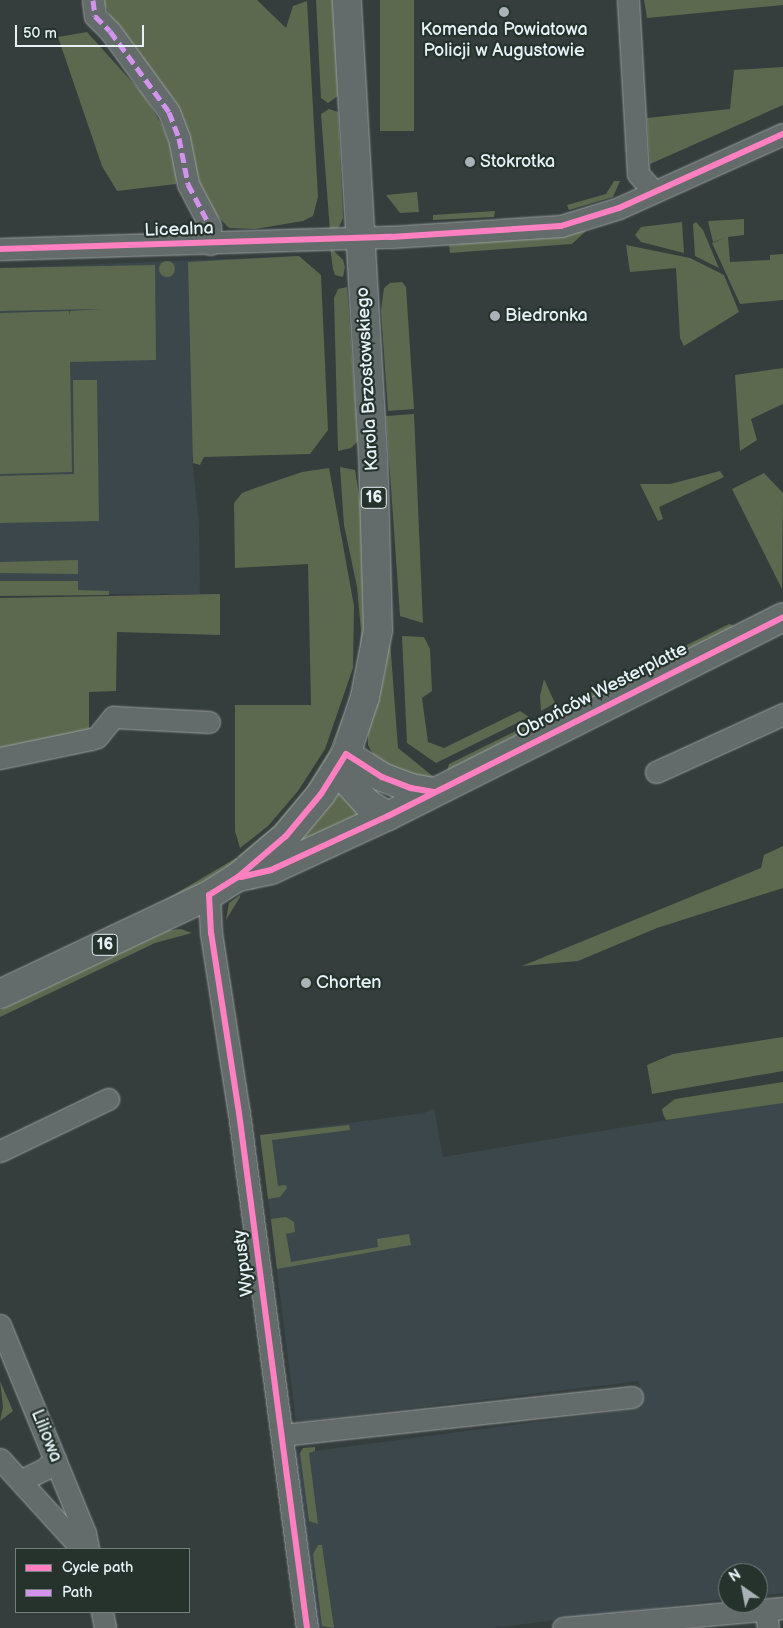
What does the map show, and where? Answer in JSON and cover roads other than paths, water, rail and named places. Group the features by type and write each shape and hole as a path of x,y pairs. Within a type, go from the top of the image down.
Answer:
{"main road":[{"name":"Karola Brzostowskiego","path":"341,762 365,696 378,630 372,456 347,0"},
{"name":"Obrońców Westerplatte","path":"238,878 272,870 388,816 783,617"},
{"path":"341,762 411,788 434,792"},
{"path":"341,762 368,804 388,816"},
{"name":"16","path":"0,994 209,895 238,878 286,836 341,762"}],"street":[{"path":"628,0 638,174 654,192"},
{"path":"94,8 169,112 179,138 188,184 210,226 210,244"},
{"name":"Licealna","path":"0,248 210,244 561,226 590,219 783,134"},
{"path":"656,772 783,714"},
{"path":"0,758 97,737 113,717 208,722"},
{"name":"Wypusty","path":"209,895 211,933 239,1113 307,1628"},
{"path":"0,1151 108,1099"},
{"name":"Liliowa","path":"0,1325 55,1459 88,1548"},
{"path":"282,1435 632,1396"},
{"path":"0,1459 22,1480 81,1548"},
{"path":"22,1480 46,1469 55,1459"},
{"path":"102,1613 105,1628"},
{"path":"564,1628 772,1616"}],"place":[{"name":"Komenda Powiatowa Policji w Augustowie","path":"504,12"},
{"name":"Stokrotka","path":"470,162"},
{"name":"Biedronka","path":"495,316"},
{"name":"Chorten","path":"306,983"}]}
